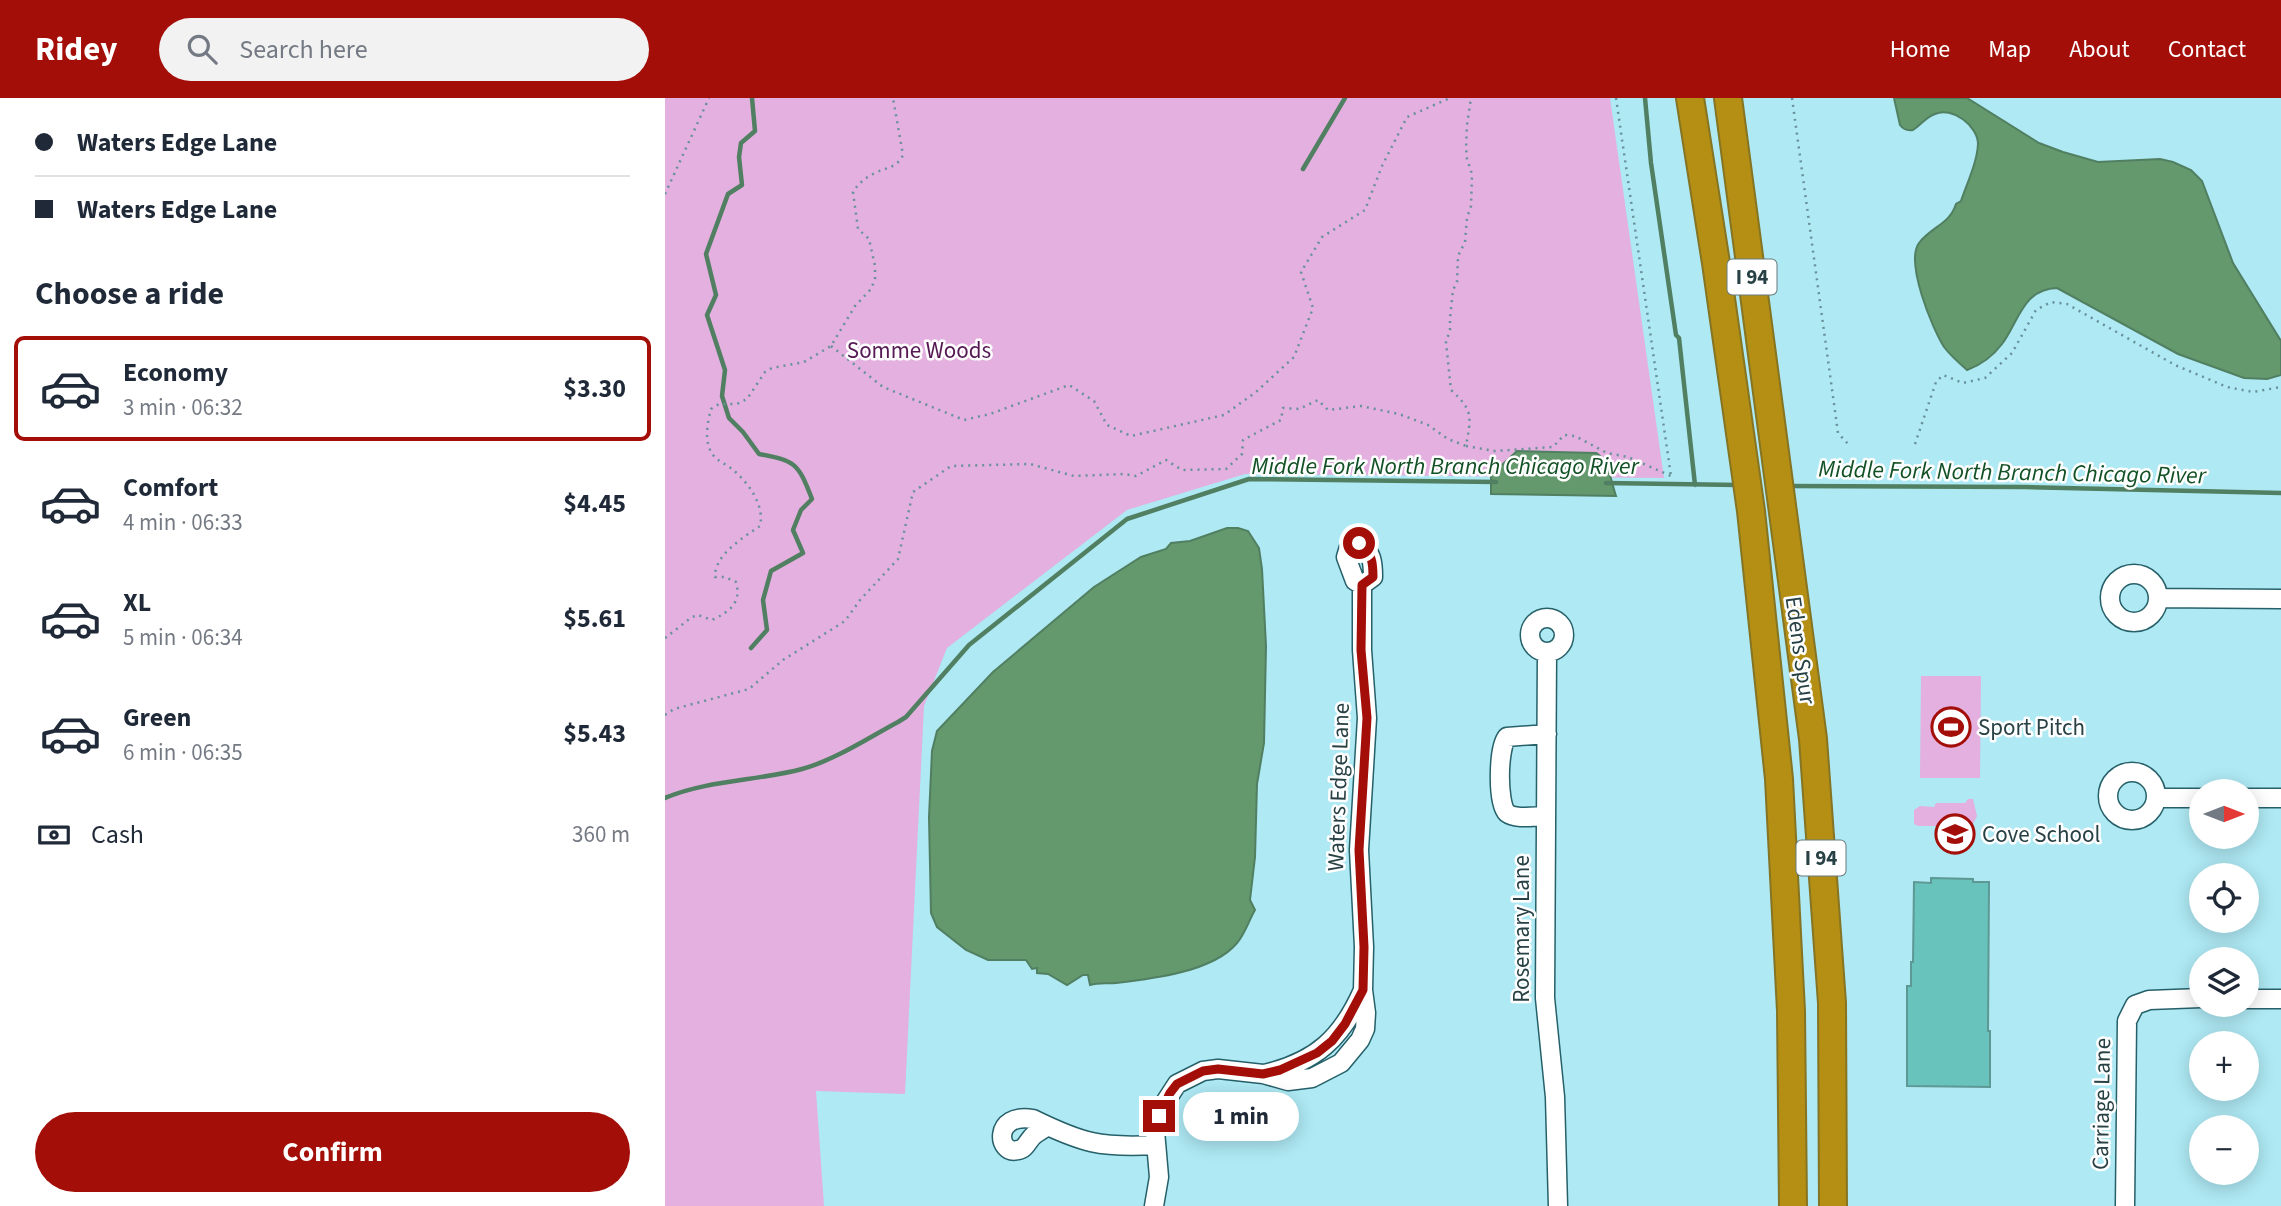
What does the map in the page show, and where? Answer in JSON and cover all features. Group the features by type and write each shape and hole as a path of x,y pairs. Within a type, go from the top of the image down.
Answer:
{"highway":[{"name":"Edens Spur","path":"1690,98 1751,511 1779,779 1791,1011 1793,1206"},
{"name":"Edens Spur","path":"1728,98 1814,753 1832,1003 1833,1206"}],"street":[{"name":"Waters Edge Lane","path":"1154,1205 1159,1177 1155,1131 1159,1116 1177,1084 1203,1071 1218,1069 1263,1074 1276,1079 1298,1081 1312,1078 1341,1063 1360,1040 1365,1028 1359,850 1367,718 1361,650 1362,585"},
{"path":"2158,598 2281,599"},
{"name":"Rosemary Lane","path":"1547,652 1545,998 1555,1097 1558,1206"},
{"path":"1546,734 1507,737 1503,741 1500,759 1502,803 1505,810 1517,817 1546,816"},
{"path":"2157,797 2189,798"},
{"path":"2259,798 2281,798"},
{"name":"Carriage Lane","path":"2125,1206 2127,1021 2135,1005 2149,1000 2189,998"},
{"path":"2259,999 2281,999"},
{"path":"1048,1126 1073,1138 1105,1146 1155,1145"}],"path":[{"path":"665,194 709,98"},
{"path":"665,638 692,617 698,615 712,620 734,606 738,596 736,582 725,577 715,577 715,569 731,547 760,526 762,517 755,496 744,481 730,467 719,464 709,447 708,424 711,409 719,404 737,404 747,399 765,372 772,368 804,362 831,346 855,306 871,289 875,279 875,267 869,239 858,229 853,192 874,173 900,162 903,155 893,98"},
{"path":"831,346 883,387 964,420 991,414 1069,385 1094,401 1107,425 1131,436 1224,415 1256,392 1294,357 1313,308 1301,272 1322,237 1365,210 1382,166 1407,117 1450,98"},
{"path":"1466,446 1471,415 1463,401 1451,390 1446,342 1450,330 1453,290 1457,282 1458,256 1465,242 1471,206 1472,174 1466,148 1471,98"},
{"path":"665,715 674,709 749,689 783,660 845,621 860,600 898,559 912,492 951,466 1030,464 1073,475 1136,476 1166,460 1182,470 1226,469 1242,454 1243,440 1281,420 1283,408 1299,409 1318,400 1328,410 1361,406 1399,414 1428,425 1448,439 1466,446 1496,451 1553,447 1564,435 1575,436 1607,453 1628,457 1671,476 1616,98"},
{"path":"1792,98 1838,433 1849,446"},
{"path":"1915,444 1936,382 1943,374 1963,383 1985,378 2012,354 2036,310 2051,302 2067,304 2175,365 2227,387 2253,392 2281,387"}],"green space":[{"name":"Somme Woods","path":"665,98 1610,98 1664,478 1245,474 1127,510 947,648 924,706 905,1094 816,1091 824,1206 665,1206"},
{"name":"Sport Pitch","path":"1921,676 1981,676 1980,778 1920,778"},
{"path":"1968,799 1973,799 1977,816 1972,826 1914,824 1914,810 1920,806 1965,803"}],"shaded area":[{"path":"1894,98 1967,98 2039,143 2063,152 2098,162 2160,159 2191,170 2202,181 2233,263 2281,341 2281,375 2267,379 2244,378 2178,354 2057,288 2036,294 2029,300 2008,335 1991,356 1967,370 1944,347 1933,325 1915,265 1919,243 1945,221 1961,201 1976,158 1977,137 1963,119 1942,112 1932,115 1913,130 1904,129 1900,125"},
{"path":"1517,451 1596,453 1607,466 1616,496 1491,494 1491,475"},
{"path":"1227,528 1248,531 1259,548 1266,646 1264,743 1257,784 1255,857 1250,900 1255,910 1242,935 1226,953 1197,967 1146,979 1090,985 1088,975 1083,975 1067,985 1048,974 1037,973 1037,968 1032,969 1026,960 988,960 966,950 937,927 931,913 929,817 932,751 937,731 993,672 1094,587 1141,557 1166,549 1171,543 1190,541"}],"building":[{"path":"1931,878 1989,882 1990,1087 1907,1086 1907,986 1911,986 1913,962 1914,882 1931,883"}],"waterway":[{"path":"751,648 767,630 763,600 771,571 803,553 793,530 801,510 812,499 803,478 794,466 781,459 759,454 729,418 722,396 725,370 707,315 716,295 706,254 728,194 742,185 739,157 741,143 755,131 752,98"},
{"path":"1303,169 1345,98"},
{"path":"1645,98 1651,163 1676,335 1679,338 1695,485"},
{"name":"Middle Fork North Branch Chicago River","path":"665,798 715,784 802,769 839,754 898,722 906,717 969,645 1127,519 1249,479 1496,482"},
{"name":"Middle Fork North Branch Chicago River","path":"1606,483 1738,485"},
{"name":"Middle Fork North Branch Chicago River","path":"1788,486 2025,487 2281,493"}],"place":[{"name":"Sport Pitch","path":"1951,727"},
{"name":"Cove School","path":"1955,834"}],"route":[{"path":"1159,1116 1177,1084 1203,1071 1218,1069 1263,1074 1280,1070 1317,1053 1332,1041 1345,1024 1363,990 1364,947 1359,850 1367,718 1361,650 1362,585 1373,577 1373,563 1368,550 1359,543"}]}
